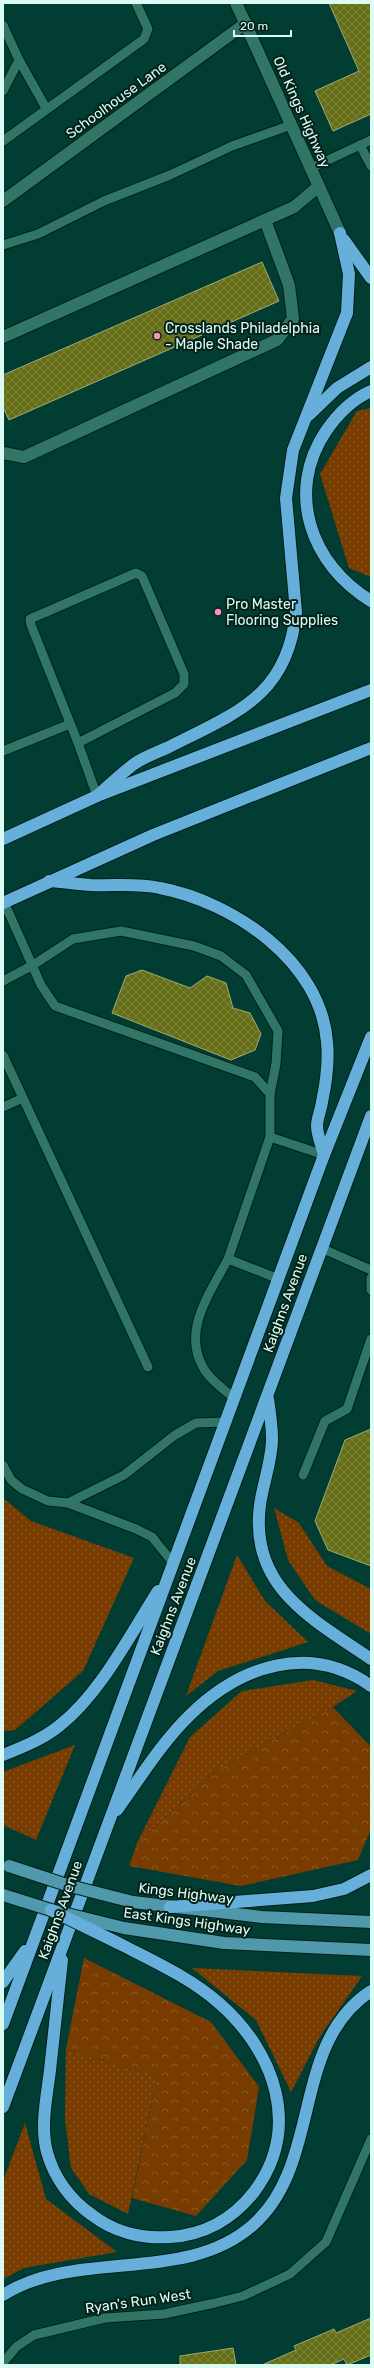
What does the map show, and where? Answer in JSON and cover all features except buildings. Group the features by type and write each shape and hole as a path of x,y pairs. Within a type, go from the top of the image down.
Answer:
{"highway":[{"path":"340,233 371,278"},
{"path":"96,796 134,764 249,704 260,695 279,672 291,643 296,612 286,498 287,482 293,450 347,313 349,274 340,233"},
{"path":"304,420 337,388 371,366"},
{"path":"371,390 341,412 322,437 310,466 307,501 312,534 327,562 349,586 371,601"},
{"path":"3,839 96,796 371,690"},
{"path":"4,903 49,881 223,806 371,748"},
{"path":"49,881 92,885 139,885 177,892 225,910 254,929 282,954 305,981 313,995 324,1025 328,1042 326,1072 317,1126 324,1155"},
{"name":"Kaighns Avenue","path":"3,2024 324,1155 371,1037"},
{"name":"Kaighns Avenue","path":"3,2107 268,1395 321,1248 367,1138 371,1116"},
{"path":"367,1138 371,1124"},
{"path":"268,1395 272,1440 262,1491 259,1522 262,1553 268,1568 285,1595 297,1606 371,1659"},
{"path":"3,1755 43,1737 60,1726 87,1700 172,1568"},
{"path":"108,1822 172,1735 189,1716 212,1696 242,1676 277,1665 312,1663 345,1672 371,1686"},
{"path":"170,1907 313,1896 344,1889 371,1875"},
{"path":"51,1910 182,1976 219,2003 251,2039 268,2068 278,2104 278,2135 274,2156 267,2172 249,2198 237,2211 209,2228 194,2234 158,2238 141,2236 112,2227 99,2220 72,2198 52,2168 47,2151 45,2117 64,1942"},
{"path":"3,1982 34,1939"},
{"path":"3,2295 24,2285 47,2277 199,2254 236,2238 252,2225 279,2194 296,2156 320,2061 326,2044 336,2026 347,2011 371,1991"}],"main road":[{"name":"Kings Highway","path":"6,1865 70,1886 133,1902 262,1917 371,1922"},
{"name":"East Kings Highway","path":"3,1895 51,1910 124,1928 224,1943 371,1950"}],"street":[{"name":"Old Kings Highway","path":"236,3 340,233"},
{"name":"Schoolhouse Lane","path":"3,201 246,24"},
{"path":"3,337 294,207 319,186"},
{"path":"3,453 24,457 277,340 293,320 289,285 265,220"}],"lane":[{"path":"3,141 46,108 144,39 148,29 136,3"},
{"path":"3,25 19,60 46,108"},
{"path":"3,91 19,60"},
{"path":"3,246 38,234 104,201 170,175 232,146 292,125"},
{"path":"311,168 371,140"},
{"path":"360,145 371,166"},
{"path":"78,743 175,693 184,684 184,674 142,576 136,573 30,619 31,625 78,743 96,796"},
{"path":"3,751 70,724"},
{"path":"4,903 41,985 55,1006 255,1077 270,1094"},
{"path":"3,981 33,965 73,939 121,931 194,946 221,956 246,974 278,1031 276,1064 270,1094 270,1137 228,1259 202,1307 194,1342 204,1370 235,1399"},
{"path":"3,1055 148,1367"},
{"path":"3,1107 23,1098"},
{"path":"270,1137 324,1155"},
{"path":"321,1248 371,1270"},
{"path":"228,1259 279,1279"},
{"path":"371,1278 371,1290"},
{"path":"303,1476 325,1421 347,1409 371,1339"},
{"path":"68,1503 124,1475 175,1435 196,1423 226,1422"},
{"path":"3,1465 11,1480 22,1489 48,1501 68,1503 136,1529 152,1538 172,1568"},
{"name":"Ryan's Run West","path":"3,2363 16,2347 34,2335 105,2318 164,2314 215,2303 243,2296 290,2274 326,2242 371,2139"}],"green space":[{"path":"371,408 371,577 349,568 320,474 357,411"},
{"path":"3,1498 31,1521 134,1558 83,1671 15,1730 3,1731"},
{"path":"274,1508 299,1523 327,1566 371,1589 371,1634 315,1600 288,1560"},
{"path":"237,1555 265,1601 308,1642 218,1671 186,1696"},
{"path":"313,1680 357,1691 333,1707 217,1770 137,1843 190,1737 242,1691"},
{"path":"333,1707 371,1747 371,1829 358,1860 241,1886 129,1866 137,1843 217,1770"},
{"path":"75,1745 36,1840 3,1825 3,1772"},
{"path":"84,1958 211,2022 259,2087 247,2160 196,2216 132,2198 157,2077 66,2049"},
{"path":"192,1968 362,1976 319,2038 291,2092 256,2020"},
{"path":"66,2049 157,2077 128,2214 89,2194 71,2168 65,2119"},
{"path":"25,2123 46,2199 117,2252 24,2268 3,2279 3,2181"}],"place":[{"name":"Crosslands Philadelphia - Maple Shade","path":"157,336"},
{"name":"Pro Master Flooring Supplies","path":"218,612"}]}
